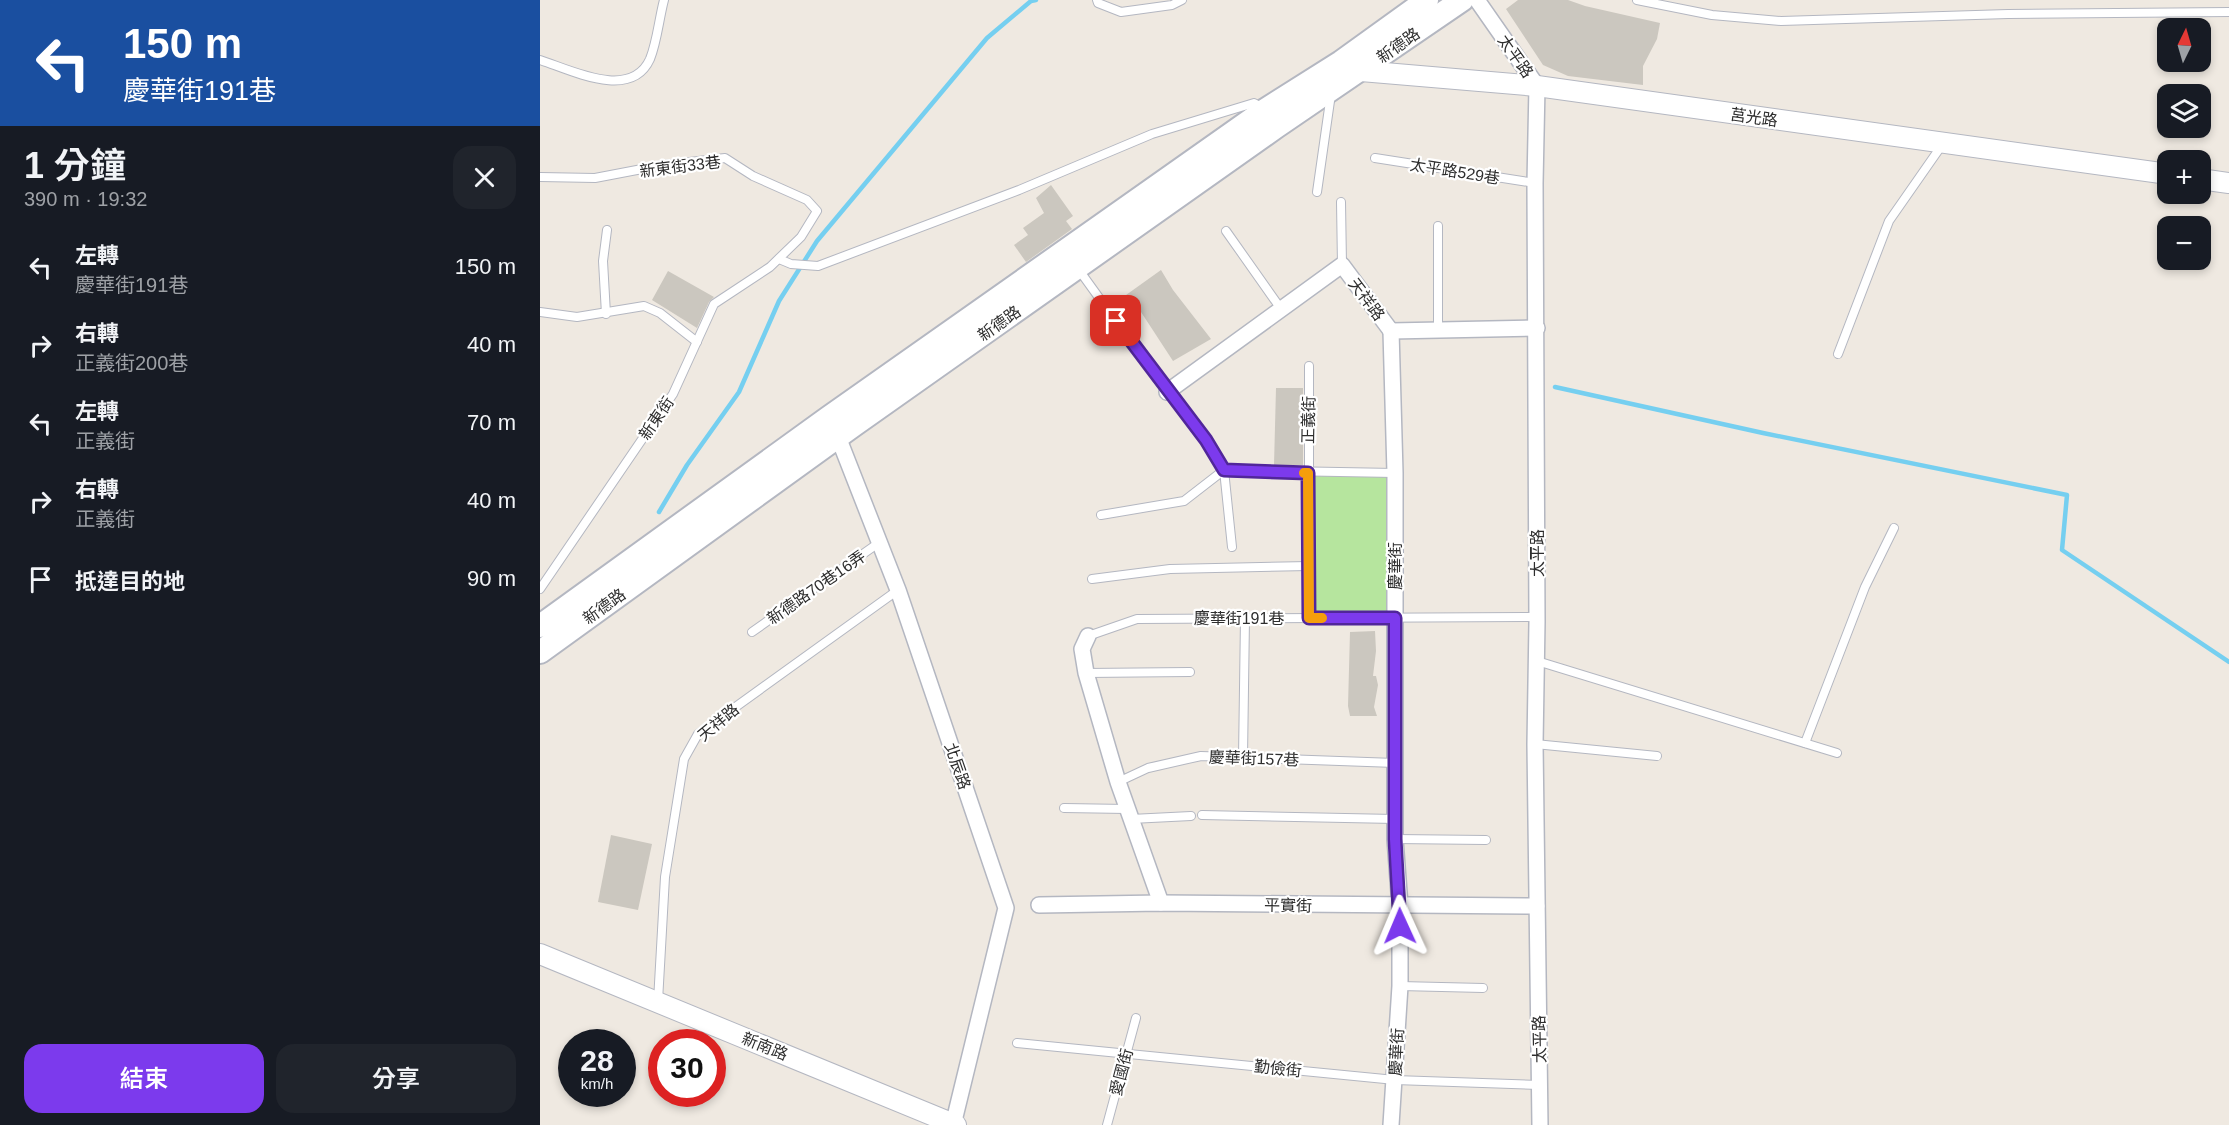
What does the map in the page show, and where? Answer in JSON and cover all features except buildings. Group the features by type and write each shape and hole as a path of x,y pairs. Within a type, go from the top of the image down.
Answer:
{"main road":[{"name":"新德路","path":"540,652 834,426 1078,268 1271,118 1332,89 1351,66 1427,0"},
{"name":"新德路","path":"540,626 834,426 1271,118 1351,66 1462,0"}],"street":[{"name":"太平路","path":"1477,0 1537,86 1535,744 1540,1125"},
{"name":"莒光路","path":"1351,66 1537,86 2157,173"},
{"path":"2211,181 2229,183"},
{"name":"天祥路","path":"1167,392 1342,266 1392,331 1537,328"},
{"name":"慶華街","path":"1391,1125 1400,986 1400,906 1395,839 1395,473 1392,331"},
{"name":"北辰路","path":"834,426 898,590 1006,908 954,1125"},
{"path":"1088,636 1082,649 1086,673 1118,782 1161,903"},
{"name":"平實街","path":"1039,905 1161,903 1537,906"},
{"name":"新南路","path":"540,954 954,1125"}],"lane":[{"path":"540,60 610,82 635,77 649,60 664,0"},
{"path":"1096,0 1098,3 1121,12 1172,5 1182,0"},
{"path":"1636,0 1712,15 1781,21 2008,14 2229,12"},
{"path":"1317,192 1332,89"},
{"path":"779,259 791,264 818,266 1019,190 1152,134 1254,103 1271,118"},
{"path":"1838,354 1889,221 1943,144"},
{"name":"新東街33巷","path":"540,177 595,178 663,165 725,158 753,176 807,200 817,211 801,237 779,259"},
{"name":"太平路529巷","path":"1375,158 1535,183"},
{"path":"1341,202 1342,266"},
{"path":"1438,226 1438,330"},
{"path":"606,314 603,261 607,230"},
{"path":"1226,231 1281,309"},
{"name":"新東街","path":"540,589 673,394 714,304 779,259"},
{"path":"1078,268 1167,392 1206,440 1224,470 1232,548"},
{"path":"540,312 577,317 645,306 660,313 697,342"},
{"name":"正義街","path":"1309,366 1309,618"},
{"path":"1101,516 1184,501 1224,470 1395,473"},
{"path":"1805,743 1865,587 1894,528"},
{"name":"新德路70巷16弄","path":"752,632 880,542"},
{"path":"1092,579 1170,569 1309,566"},
{"name":"天祥路","path":"658,1003 665,877 684,759 699,734 898,590"},
{"name":"慶華街191巷","path":"1088,636 1137,620 1537,617"},
{"path":"1243,757 1245,618"},
{"path":"1537,661 1837,753"},
{"path":"1086,673 1190,672"},
{"path":"1535,744 1657,756"},
{"name":"慶華街157巷","path":"1118,782 1148,768 1201,756 1395,764"},
{"path":"1064,808 1129,814 1191,816"},
{"path":"1202,815 1395,819"},
{"path":"1395,839 1485,840"},
{"path":"1400,986 1483,988"},
{"name":"愛國街","path":"1107,1125 1136,1018"},
{"name":"勤儉街","path":"1017,1042 1395,1080 1539,1085"}],"green space":[{"path":"1308,473 1395,473 1395,618 1309,618"}],"waterway":[{"path":"659,512 687,465 739,392 779,301 817,241 987,38 1031,1 1036,0"},
{"path":"1555,387 1763,433 2067,495 2062,550 2229,662"}],"slow traffic":[{"path":"1304,473 1308,473 1309,618 1322,618"}],"route":[{"path":"1116,321 1167,392 1206,440 1224,470 1308,473 1309,618 1395,618 1395,839 1400,926"}]}
